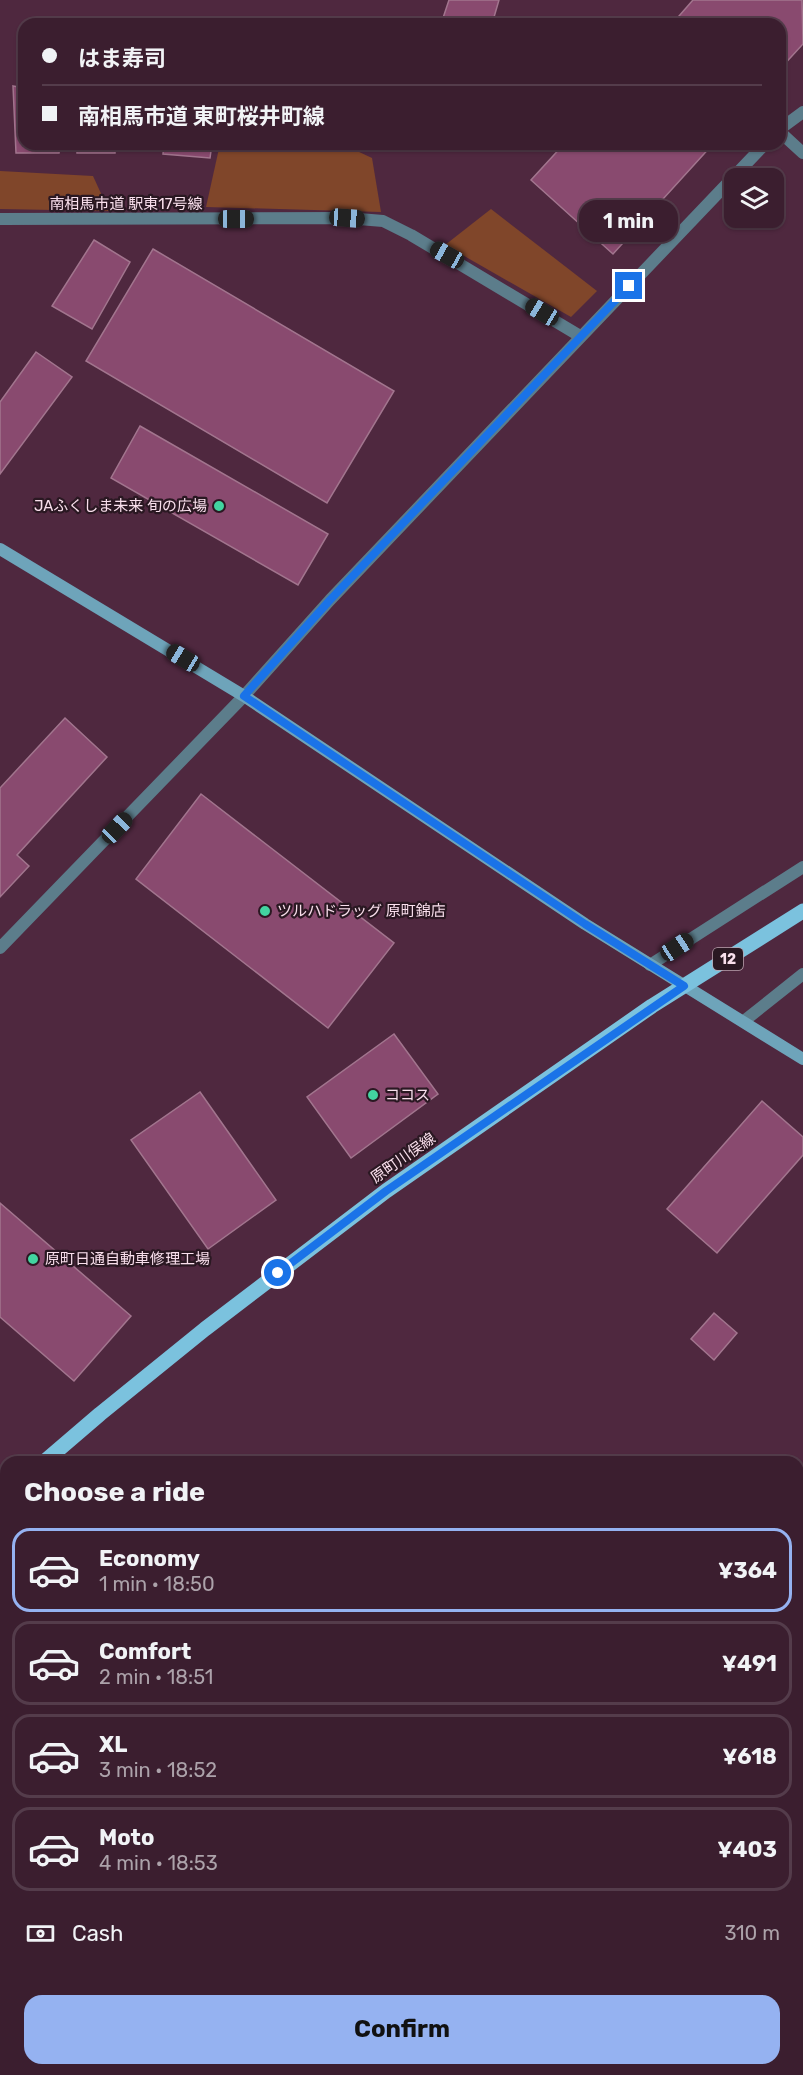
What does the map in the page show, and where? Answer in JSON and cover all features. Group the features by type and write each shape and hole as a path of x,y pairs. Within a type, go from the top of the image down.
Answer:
{"main road":[{"name":"原町川俣線","path":"51,1456 205,1329 386,1191 684,986 803,911"}],"street":[{"path":"786,125 803,112"},
{"path":"786,136 803,153"},
{"path":"0,948 244,696 330,600 759,150"},
{"name":"南相馬市道 駅東17号線","path":"0,219 347,218 383,221 465,265 580,336"},
{"path":"0,549 244,696 585,924 803,1059"},
{"path":"650,965 803,867"},
{"path":"744,1021 803,974"}],"shaded area":[{"path":"219,150 355,150 372,158 381,212 206,207"},
{"path":"0,171 93,176 109,211 0,209"},
{"path":"491,209 597,291 571,317 445,245"}],"building":[{"path":"449,0 499,0 494,18 443,18"},
{"path":"693,0 802,0 803,44 786,62 786,18 677,18"},
{"path":"13,86 18,87 18,150 59,150 59,153 16,153"},
{"path":"77,150 115,150 115,153 77,153"},
{"path":"163,150 211,150 210,158 163,154"},
{"path":"558,150 708,150 613,254 531,180"},
{"path":"94,240 130,262 92,329 52,306"},
{"path":"153,249 394,391 327,503 86,361"},
{"path":"36,352 72,377 0,474 0,402"},
{"name":"JAふくしま未来 旬の広場","path":"140,426 328,534 298,585 111,478"},
{"path":"65,718 107,757 17,855 29,866 0,897 0,788"},
{"name":"ツルハドラッグ 原町錦店","path":"201,794 394,943 328,1028 136,879"},
{"name":"ココス","path":"394,1034 438,1094 351,1158 307,1097"},
{"path":"200,1092 276,1200 208,1249 131,1140"},
{"path":"762,1101 803,1137 803,1155 717,1253 667,1209"},
{"name":"原町日通自動車修理工場","path":"0,1203 131,1316 74,1381 0,1317"},
{"path":"714,1313 737,1333 714,1360 691,1339"}],"place":[{"name":"JAふくしま未来 旬の広場","path":"219,506"},
{"name":"ツルハドラッグ 原町錦店","path":"265,911"},
{"name":"ココス","path":"373,1095"},
{"name":"原町日通自動車修理工場","path":"33,1259"}],"route":[{"path":"278,1273 386,1191 684,986 585,924 244,696 330,600 629,286"}]}
